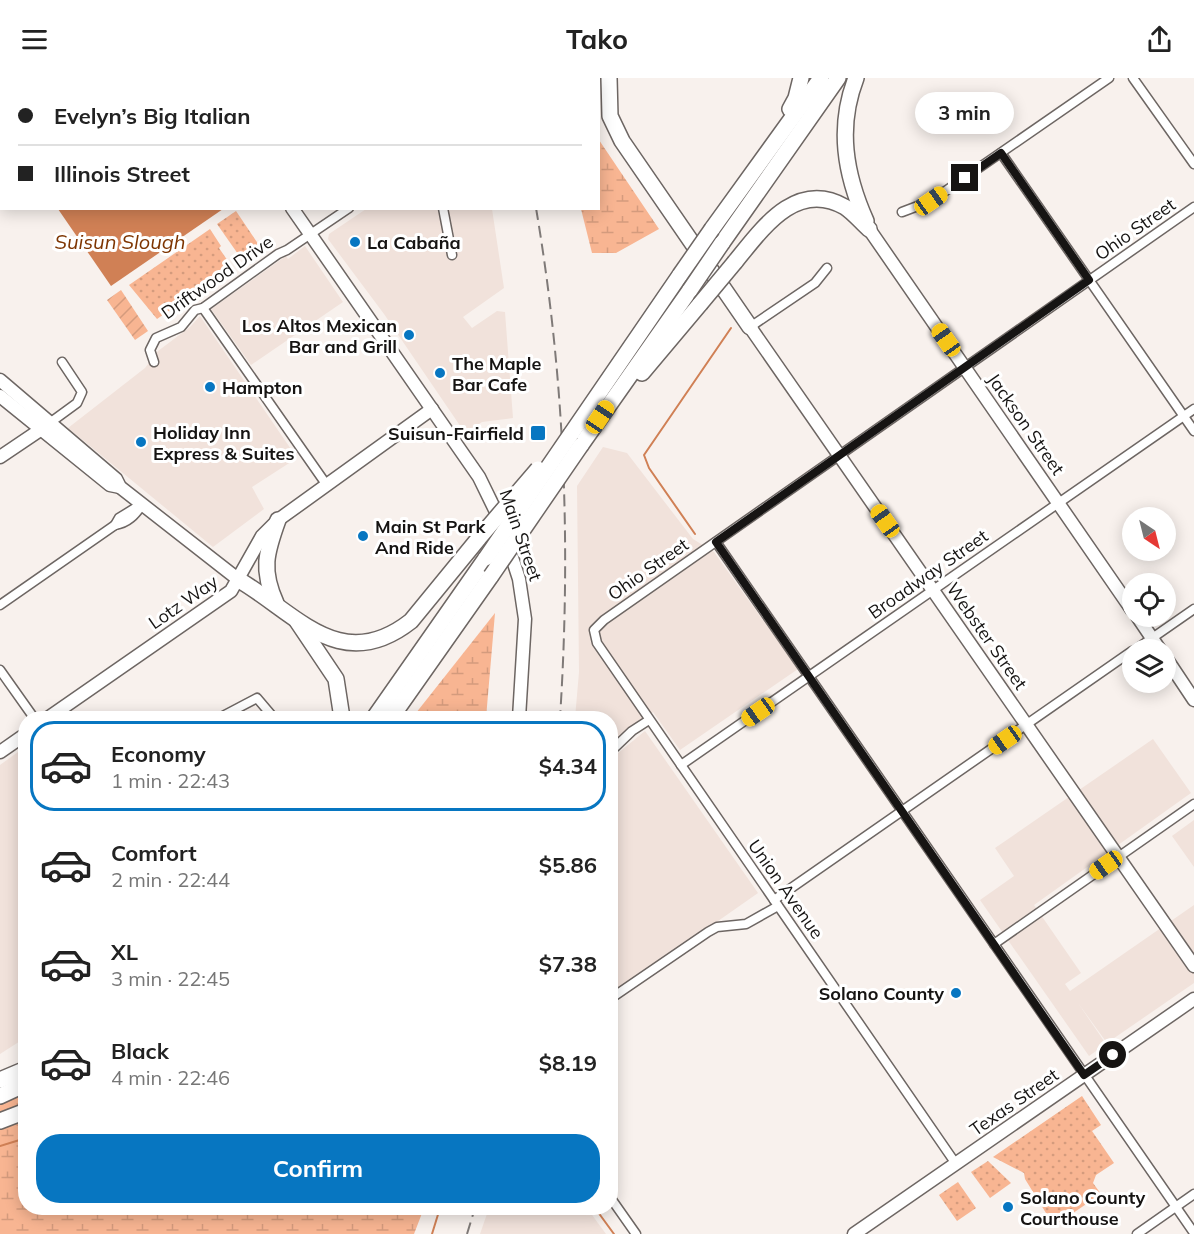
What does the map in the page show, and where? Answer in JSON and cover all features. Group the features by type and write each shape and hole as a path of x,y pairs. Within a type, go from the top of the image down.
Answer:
{"highway":[{"path":"768,148 796,98 801,78"},
{"path":"397,711 491,576 576,440 604,385 768,148 821,78"},
{"path":"611,407 838,78"},
{"path":"856,78 846,118 845,155 855,197 869,229"},
{"path":"611,80 610,116 622,141 750,327"},
{"path":"379,711 486,558 576,440 611,407 777,213 804,200 824,200 844,207 869,229"},
{"path":"239,580 276,603 297,621 338,642 362,644 385,638 411,621 548,456 576,440"},
{"path":"276,603 267,579 265,561 278,520"},
{"path":"297,621 336,679 341,711"},
{"path":"0,1080 18,1072"},
{"path":"0,1096 18,1088"},
{"path":"0,1121 18,1114"}],"street":[{"path":"902,212 931,201 1109,78"},
{"path":"1134,78 1194,164"},
{"path":"1001,153 1194,431"},
{"name":"Ohio Street","path":"594,630 604,620 1194,207"},
{"name":"Main Street","path":"293,210 490,494 519,579 525,619 519,711"},
{"name":"Driftwood Drive","path":"154,362 150,350 156,338 181,327 195,310 203,308 259,267 346,210"},
{"path":"442,210 452,255"},
{"name":"Jackson Street","path":"869,229 1122,595"},
{"path":"750,327 814,283 827,267"},
{"path":"203,308 326,484"},
{"name":"Webster Street","path":"750,327 1194,966"},
{"path":"0,457 77,403 82,393 62,362"},
{"path":"0,380 46,425"},
{"path":"0,396 46,425 116,478 120,487 239,580"},
{"name":"Lotz Way","path":"58,711 231,591 262,536 278,520 432,409"},
{"name":"Broadway Street","path":"681,765 1194,409"},
{"path":"0,605 115,525 119,518 142,504"},
{"path":"716,542 1194,1233"},
{"path":"1144,627 1152,638 1194,609"},
{"name":"Union Avenue","path":"594,630 597,643 649,720 956,1164"},
{"path":"618,994 717,927 746,924 902,811 1122,658"},
{"path":"0,670 29,711"},
{"path":"1176,673 1194,700"},
{"path":"230,711 257,698 268,711"},
{"path":"618,744 632,731 649,720"},
{"path":"0,752 18,740"},
{"path":"994,944 1194,804"},
{"name":"Texas Street","path":"854,1234 1194,999"},
{"path":"1137,1234 1194,1194"},
{"path":"618,1208 636,1234"}],"shaded area":[{"path":"365,210 492,210 504,288 463,317 472,328 497,311 505,312 513,418 482,422 465,433 384,314 328,239 329,234"},
{"path":"305,246 343,302 251,365 211,309 286,256 288,259"},
{"path":"200,316 297,458 252,487 264,509 213,547 68,428 145,368 158,351 190,327"},
{"path":"603,447 627,453 693,539 714,552 798,669 680,750 653,712 629,730 618,743 618,711 576,711 579,672 577,486"},
{"path":"645,731 758,893 618,991 618,753"},
{"path":"1153,739 1191,793 1034,905 1081,973 1065,984 1070,991 1194,905 1194,983 1107,1043 1078,1003 1106,1044 1089,1056 980,900 1014,876 995,848"},
{"path":"18,752 18,1042 0,1054 0,765"},
{"path":"1194,820 1194,867 1172,836"},
{"path":"487,1215 592,1215 606,1234 480,1234"}],"green space":[{"path":"600,141 659,229 616,253 592,253 581,210 600,210"},
{"path":"236,211 263,251 245,264 217,224"},
{"path":"210,229 232,267 157,319 129,285"},
{"path":"121,290 148,331 135,340 107,300"},
{"path":"495,613 487,711 418,711"},
{"path":"18,1084 18,1215 421,1215 414,1234 0,1234 0,1093"},
{"path":"1082,1096 1101,1125 1092,1131 1114,1163 1096,1175 1093,1183 1101,1194 1054,1226 1025,1179 1024,1173 993,1157"},
{"path":"988,1161 1011,1183 990,1198 971,1172"},
{"path":"958,1182 976,1208 957,1221 939,1195"}],"water":[{"name":"Suisun Slough","path":"59,210 222,210 111,286"}],"waterway":[{"path":"695,534 649,468 644,455 731,328"},
{"path":"0,1146 18,1140"},
{"path":"432,1234 438,1215"},
{"path":"600,1215 614,1234"}],"railway":[{"path":"536,210 554,336 563,463 565,590 560,711"},
{"path":"467,1234 473,1215"}],"place":[{"name":"La Cabaña","path":"355,242"},
{"name":"Los Altos Mexican Bar and Grill","path":"409,335"},
{"name":"The Maple Bar Cafe","path":"440,373"},
{"name":"Hampton","path":"210,387"},
{"name":"Suisun-Fairfield","path":"538,433"},
{"name":"Holiday Inn Express & Suites","path":"141,442"},
{"name":"Main St Park And Ride","path":"363,536"},
{"name":"Solano County","path":"956,993"},
{"name":"Solano County Courthouse","path":"1008,1207"}],"route":[{"path":"965,178 1001,153 1089,280 716,542 1084,1075 1113,1055"}]}
